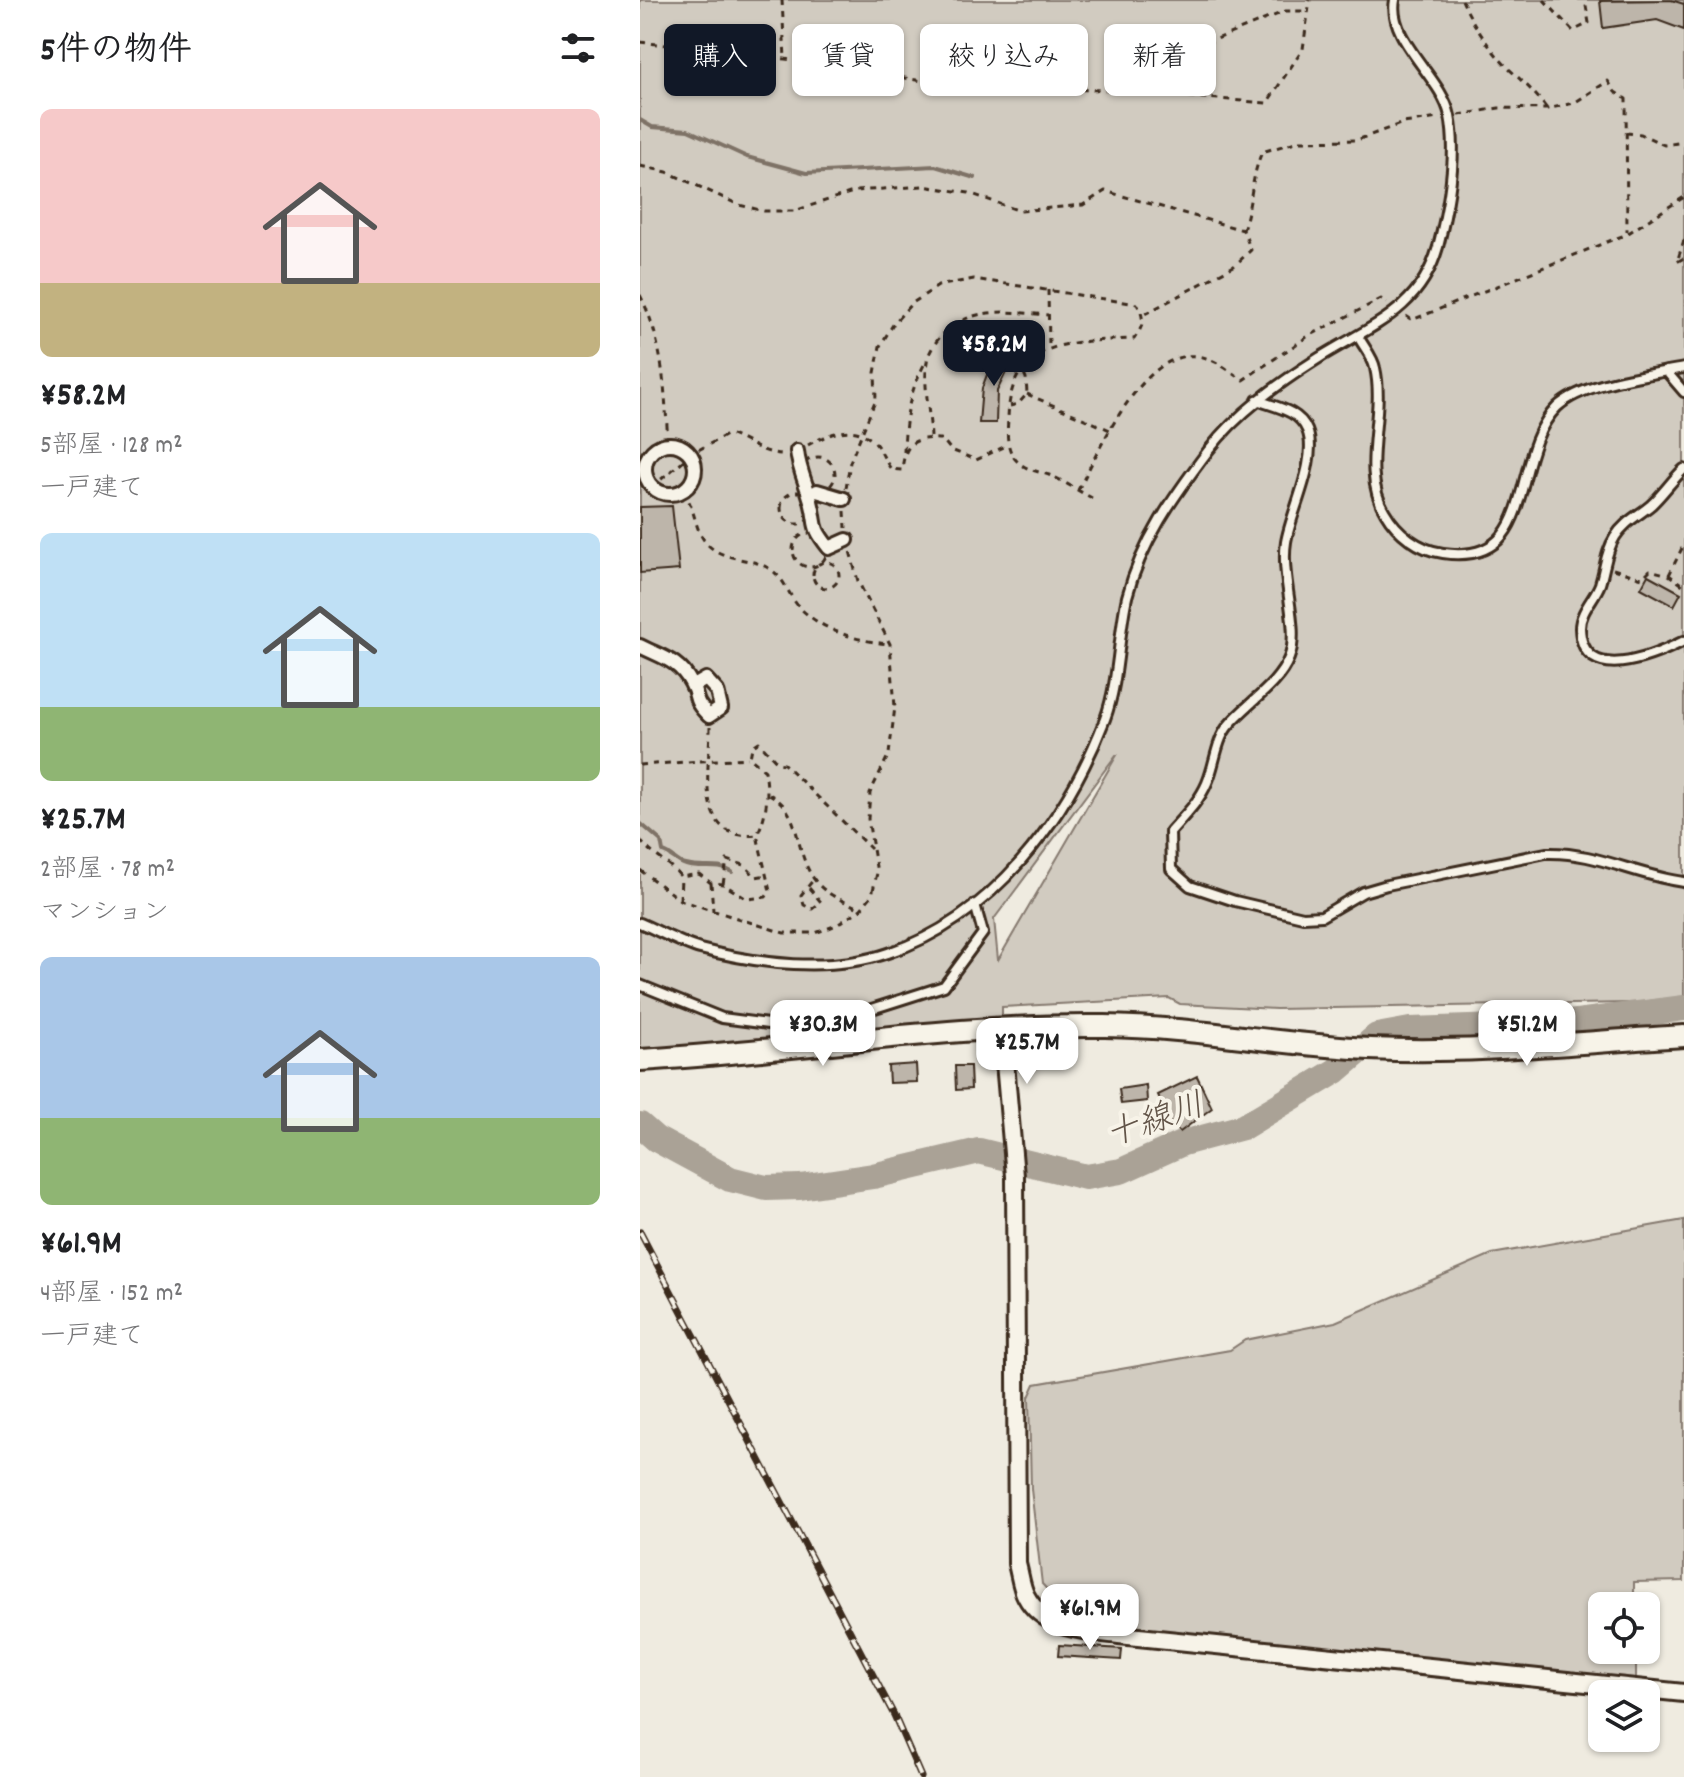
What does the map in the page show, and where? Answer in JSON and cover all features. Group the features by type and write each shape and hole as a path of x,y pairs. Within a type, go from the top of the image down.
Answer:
{"street":[{"path":"668,444 676,444 691,454 696,470 694,478 683,491 666,494 644,485 648,480 645,464 653,451 668,444"},
{"path":"797,451 802,478 814,496 814,528 829,548 847,540"},
{"path":"814,496 844,499"},
{"path":"640,646 670,658 694,686 696,703 709,716 721,708 717,691 706,679 694,686"},
{"path":"640,1060 723,1056 1002,1029 1105,1026 1369,1049 1435,1050 1684,1036"},
{"path":"1002,1029 1015,1176 1017,1564 1026,1596 1041,1612 1057,1623 1078,1630 1684,1693"}],"lane":[{"path":"640,923 697,948 765,962 826,964 887,954 946,927 997,887 1043,834 1079,778 1106,716 1127,599 1139,558 1173,497 1213,444 1257,400 1324,355 1385,321 1426,276 1437,248 1452,163 1450,116 1439,88 1402,36 1393,6 1395,0"},
{"path":"1358,336 1375,366 1378,394 1374,486 1383,510 1395,527 1414,543 1435,552 1457,555 1493,546 1507,533 1516,511 1533,444 1542,424 1559,405 1614,382 1684,368"},
{"path":"1666,371 1684,392"},
{"path":"1257,400 1299,418 1306,427 1312,445 1285,545 1285,578 1293,644 1280,673 1226,728 1207,783 1195,804 1170,832 1171,869 1190,886 1235,901 1303,917 1322,916 1363,892 1387,885 1546,853 1594,858 1684,882"},
{"path":"1684,469 1655,501 1625,523 1614,538 1599,588 1580,626 1584,644 1592,655 1602,662 1615,664 1650,656 1684,641"},
{"path":"640,985 722,1018 768,1024 834,1021 944,986 983,933 975,904"}],"path":[{"path":"782,0 785,59"},
{"path":"1184,96 1267,103 1303,49 1310,0"},
{"path":"1462,0 1485,41 1509,69 1531,86 1547,109"},
{"path":"1544,0 1573,31 1589,23 1585,0"},
{"path":"1216,39 1286,11 1309,11"},
{"path":"640,42 785,59 967,88 1104,90"},
{"path":"1143,315 1234,266 1251,250 1243,230 1253,201 1254,171 1262,152 1299,141 1357,140 1403,123 1499,108 1547,109 1574,103 1608,81 1615,92 1626,99 1627,234"},
{"path":"1626,133 1641,134 1664,145 1684,142"},
{"path":"640,166 667,172 739,205 764,211 794,211 856,191 923,186 969,193 1020,211 1083,205 1105,191 1243,230"},
{"path":"1078,490 1130,398 1153,373 1172,361 1205,357 1243,380 1307,337 1381,299 1412,320 1627,234 1684,197"},
{"path":"1684,240 1677,262 1684,258"},
{"path":"640,870 680,900 784,933 815,933 837,925 861,909 872,895 877,873 868,819 870,793 889,754 895,707 890,644 858,581 847,540 844,499 850,462 876,399 875,373 880,346 911,304 938,286 974,279 1137,304 1143,315 1143,328 1134,339 1066,342 1049,347 1022,369 1008,407 1008,445 1014,459 1027,469 1050,476 1092,498"},
{"path":"1048,290 1049,347"},
{"path":"640,295 658,343 664,378 668,444"},
{"path":"644,485 728,434 761,452 783,455 830,433 845,431 861,434 874,442 891,469 902,470 905,419 911,389 938,339 954,323 977,313 1008,311 1048,315"},
{"path":"926,360 931,439"},
{"path":"1008,407 1018,404 1027,394 1022,369"},
{"path":"1027,394 1110,430"},
{"path":"904,452 912,442 942,439 951,450 976,460 1008,445"},
{"path":"814,496 802,478 802,467 811,458 828,460 834,469 834,480 828,488 814,496 799,492 789,494 782,501 783,517 791,523 802,523 810,516 814,496"},
{"path":"683,491 695,508 697,530 710,547 734,560 770,569 800,608 828,628 866,642 890,644"},
{"path":"820,563 815,569 815,581 825,588 833,586 839,579 837,567 829,562 820,563 810,567 800,563 793,549 801,535 812,533 822,538 826,554 820,563"},
{"path":"1669,575 1684,544"},
{"path":"1605,566 1642,578 1650,570 1669,575 1684,586"},
{"path":"709,716 710,745 705,776 713,813 725,830 740,837 757,835"},
{"path":"750,758 752,747 759,742 873,851"},
{"path":"640,765 750,758 765,771 769,794 757,835 768,875 770,891 766,897 747,899 723,884 711,883 699,874 681,877"},
{"path":"769,794 784,802 814,879 829,894 861,909"},
{"path":"640,840 648,851 669,862 681,877 680,900"},
{"path":"723,884 727,860 744,865 756,877 768,875"},
{"path":"809,888 821,902 812,909 804,905 801,895 814,879"},
{"path":"711,883 713,911"}],"shaded area":[{"path":"640,0 1684,0 1684,1002 1276,1009 1180,1004 1169,998 1002,1007 1002,1022 640,1052","holes":["1117,755 998,960 994,919"]},
{"path":"1684,1220 1684,1581 1634,1582 1634,1592 1588,1592 1588,1664 1636,1664 1636,1679 1291,1653 1080,1625 1042,1584 1031,1489 1029,1397 1035,1384 1230,1350 1245,1340 1335,1322 1492,1254"}],"building":[{"path":"1671,0 1684,4 1684,30 1657,20 1603,28 1600,1"},
{"path":"1007,349 1018,359 1008,368 997,391 996,423 979,423 982,388 988,372"},
{"path":"672,506 679,570 640,573 640,507"},
{"path":"1648,575 1681,593 1674,606 1641,588"},
{"path":"916,1064 917,1082 889,1083 888,1066"},
{"path":"955,1066 970,1066 971,1089 956,1090"},
{"path":"1197,1076 1212,1108 1180,1132 1167,1120 1169,1118 1158,1095"},
{"path":"1146,1085 1147,1101 1121,1104 1119,1089"},
{"path":"1059,1645 1122,1649 1121,1660 1058,1656"}],"waterway":[{"path":"640,120 652,127 688,130 747,157 806,173 935,166 975,178"},
{"path":"640,823 661,841 663,852 680,863 732,872"},
{"name":"十線川","path":"640,1125 656,1139 730,1179 766,1188 800,1187 873,1176 979,1151 1086,1177 1121,1171 1183,1143 1243,1127 1336,1071 1377,1036 1410,1030 1554,1025 1684,1008"}],"railway":[{"path":"640,1232 894,1715 921,1777"}]}
